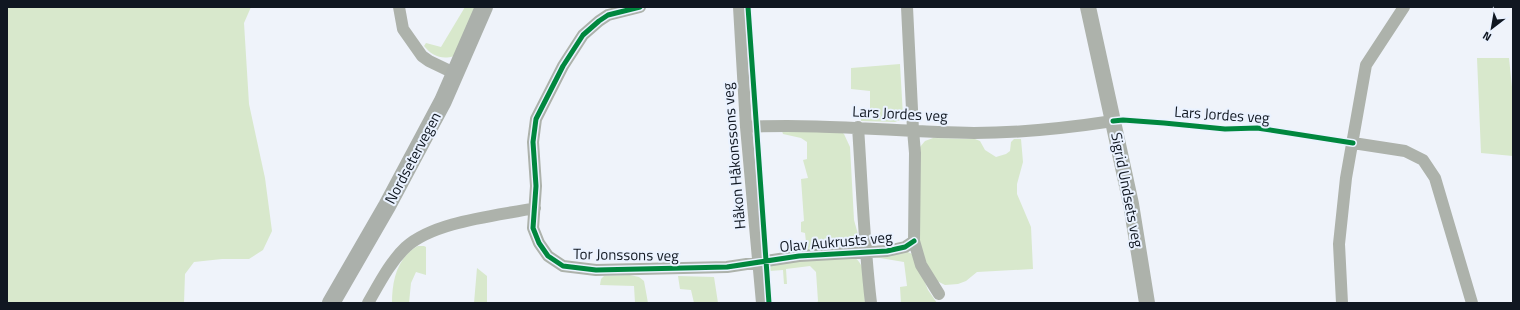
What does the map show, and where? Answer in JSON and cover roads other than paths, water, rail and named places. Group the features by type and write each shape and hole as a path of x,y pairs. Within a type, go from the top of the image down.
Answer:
{"main road":[{"name":"Nordsetervegen","path":"331,303 387,206 456,74 484,7"}],"street":[{"path":"399,7 403,29 422,56 456,74"},
{"name":"Tor Jonssons veg","path":"640,7 608,15 583,35 569,56 545,99 536,119 533,142 536,186 533,228 539,243 548,256 563,266 596,270 727,267 759,262"},
{"name":"Håkon Håkonssons veg","path":"739,7 746,127 762,303"},
{"name":"Olav Aukrusts veg","path":"907,7 915,153 914,241 921,265 939,294"},
{"name":"Sigrid Undsets veg","path":"1088,7 1131,204 1147,303"},
{"path":"1342,303 1339,244 1346,178 1366,65 1404,7"},
{"name":"Lars Jordes veg","path":"746,127 858,127 974,133 1023,132 1113,121"},
{"name":"Olav Aukrusts veg","path":"858,127 863,195 865,253 871,303"},
{"path":"1353,143 1405,151 1423,160 1435,178 1472,303"},
{"path":"368,303 396,258 407,247 434,231 456,223 534,208"},
{"name":"Olav Aukrusts veg","path":"759,262 799,256 887,251 905,247 914,241"}]}
